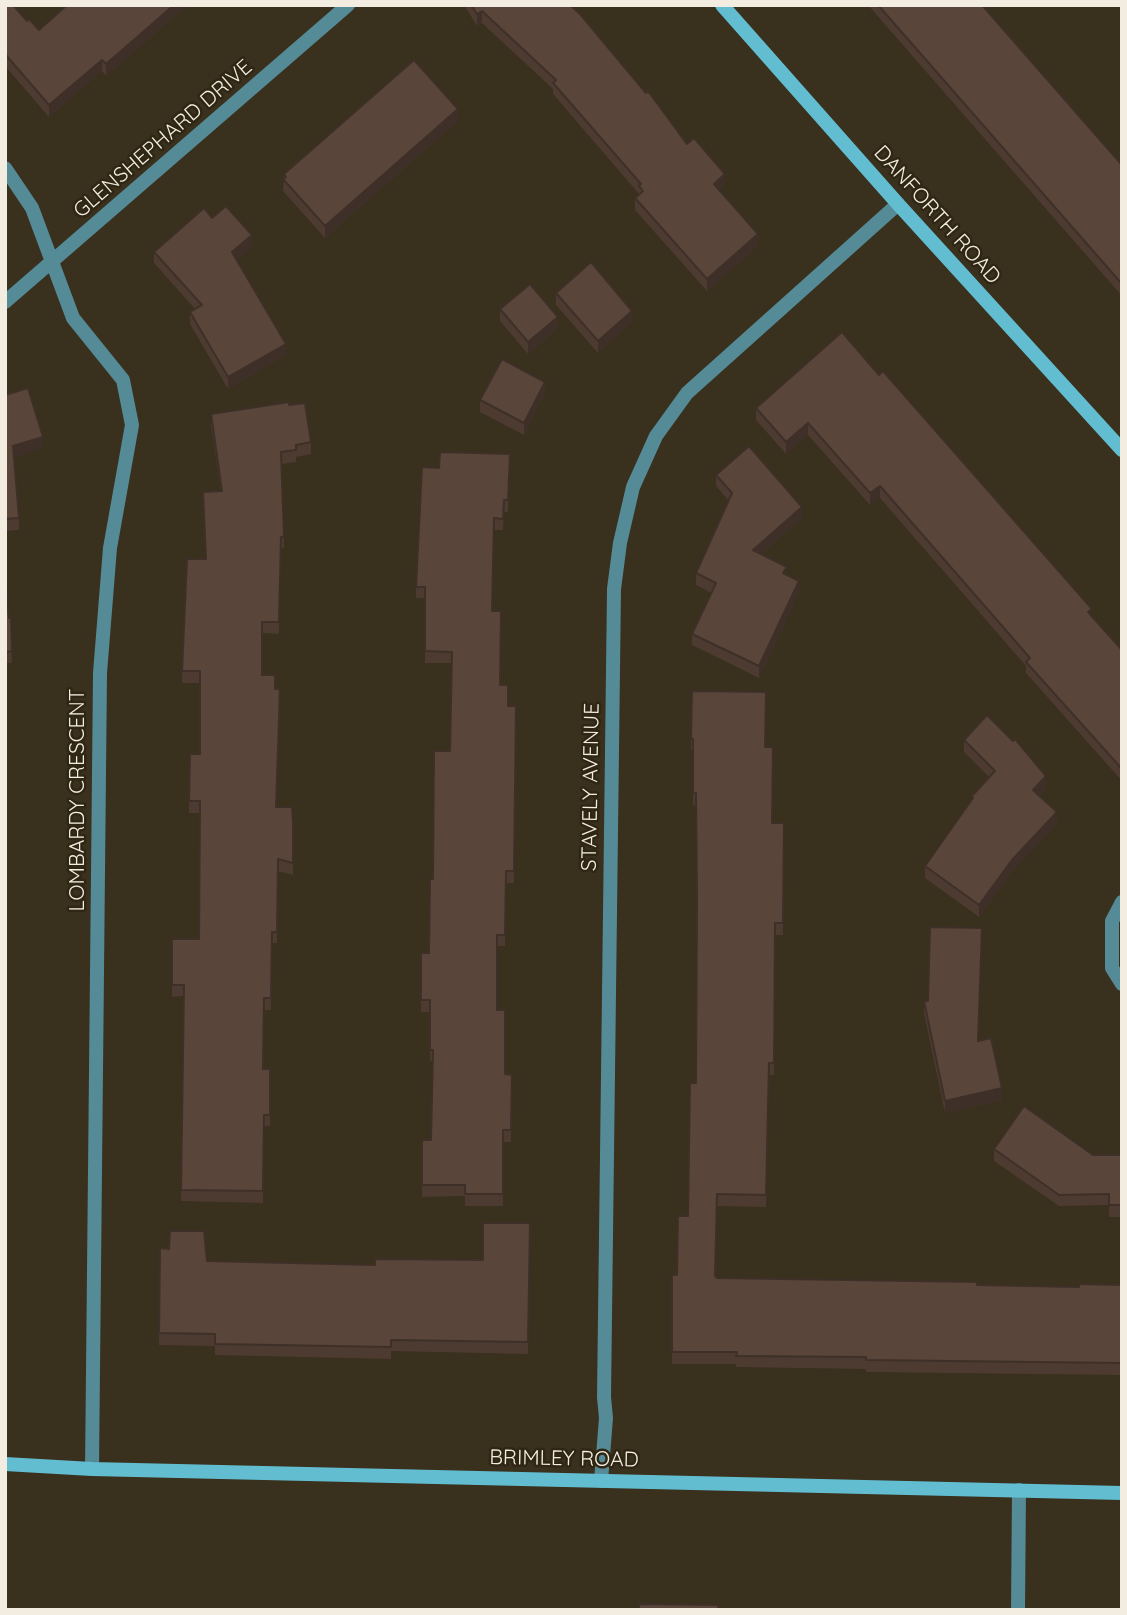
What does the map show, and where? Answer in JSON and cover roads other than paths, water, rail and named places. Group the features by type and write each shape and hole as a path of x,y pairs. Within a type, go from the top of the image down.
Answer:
{"main road":[{"name":"DANFORTH ROAD","path":"722,5 898,204 1122,450"},
{"name":"BRIMLEY ROAD","path":"5,1464 92,1469 1122,1493"}],"street":[{"name":"GLENSHEPHARD DRIVE","path":"5,302 348,5"},
{"name":"LOMBARDY CRESCENT","path":"5,168 32,208 73,318 123,380 132,425 110,548 100,673 92,1469"},
{"name":"STAVELY AVENUE","path":"601,1481 606,1418 604,1397 614,589 630,498 656,436 687,393 898,204"},
{"path":"1122,902 1112,921 1112,968 1122,984"},
{"path":"1018,1610 1019,1490"}]}
